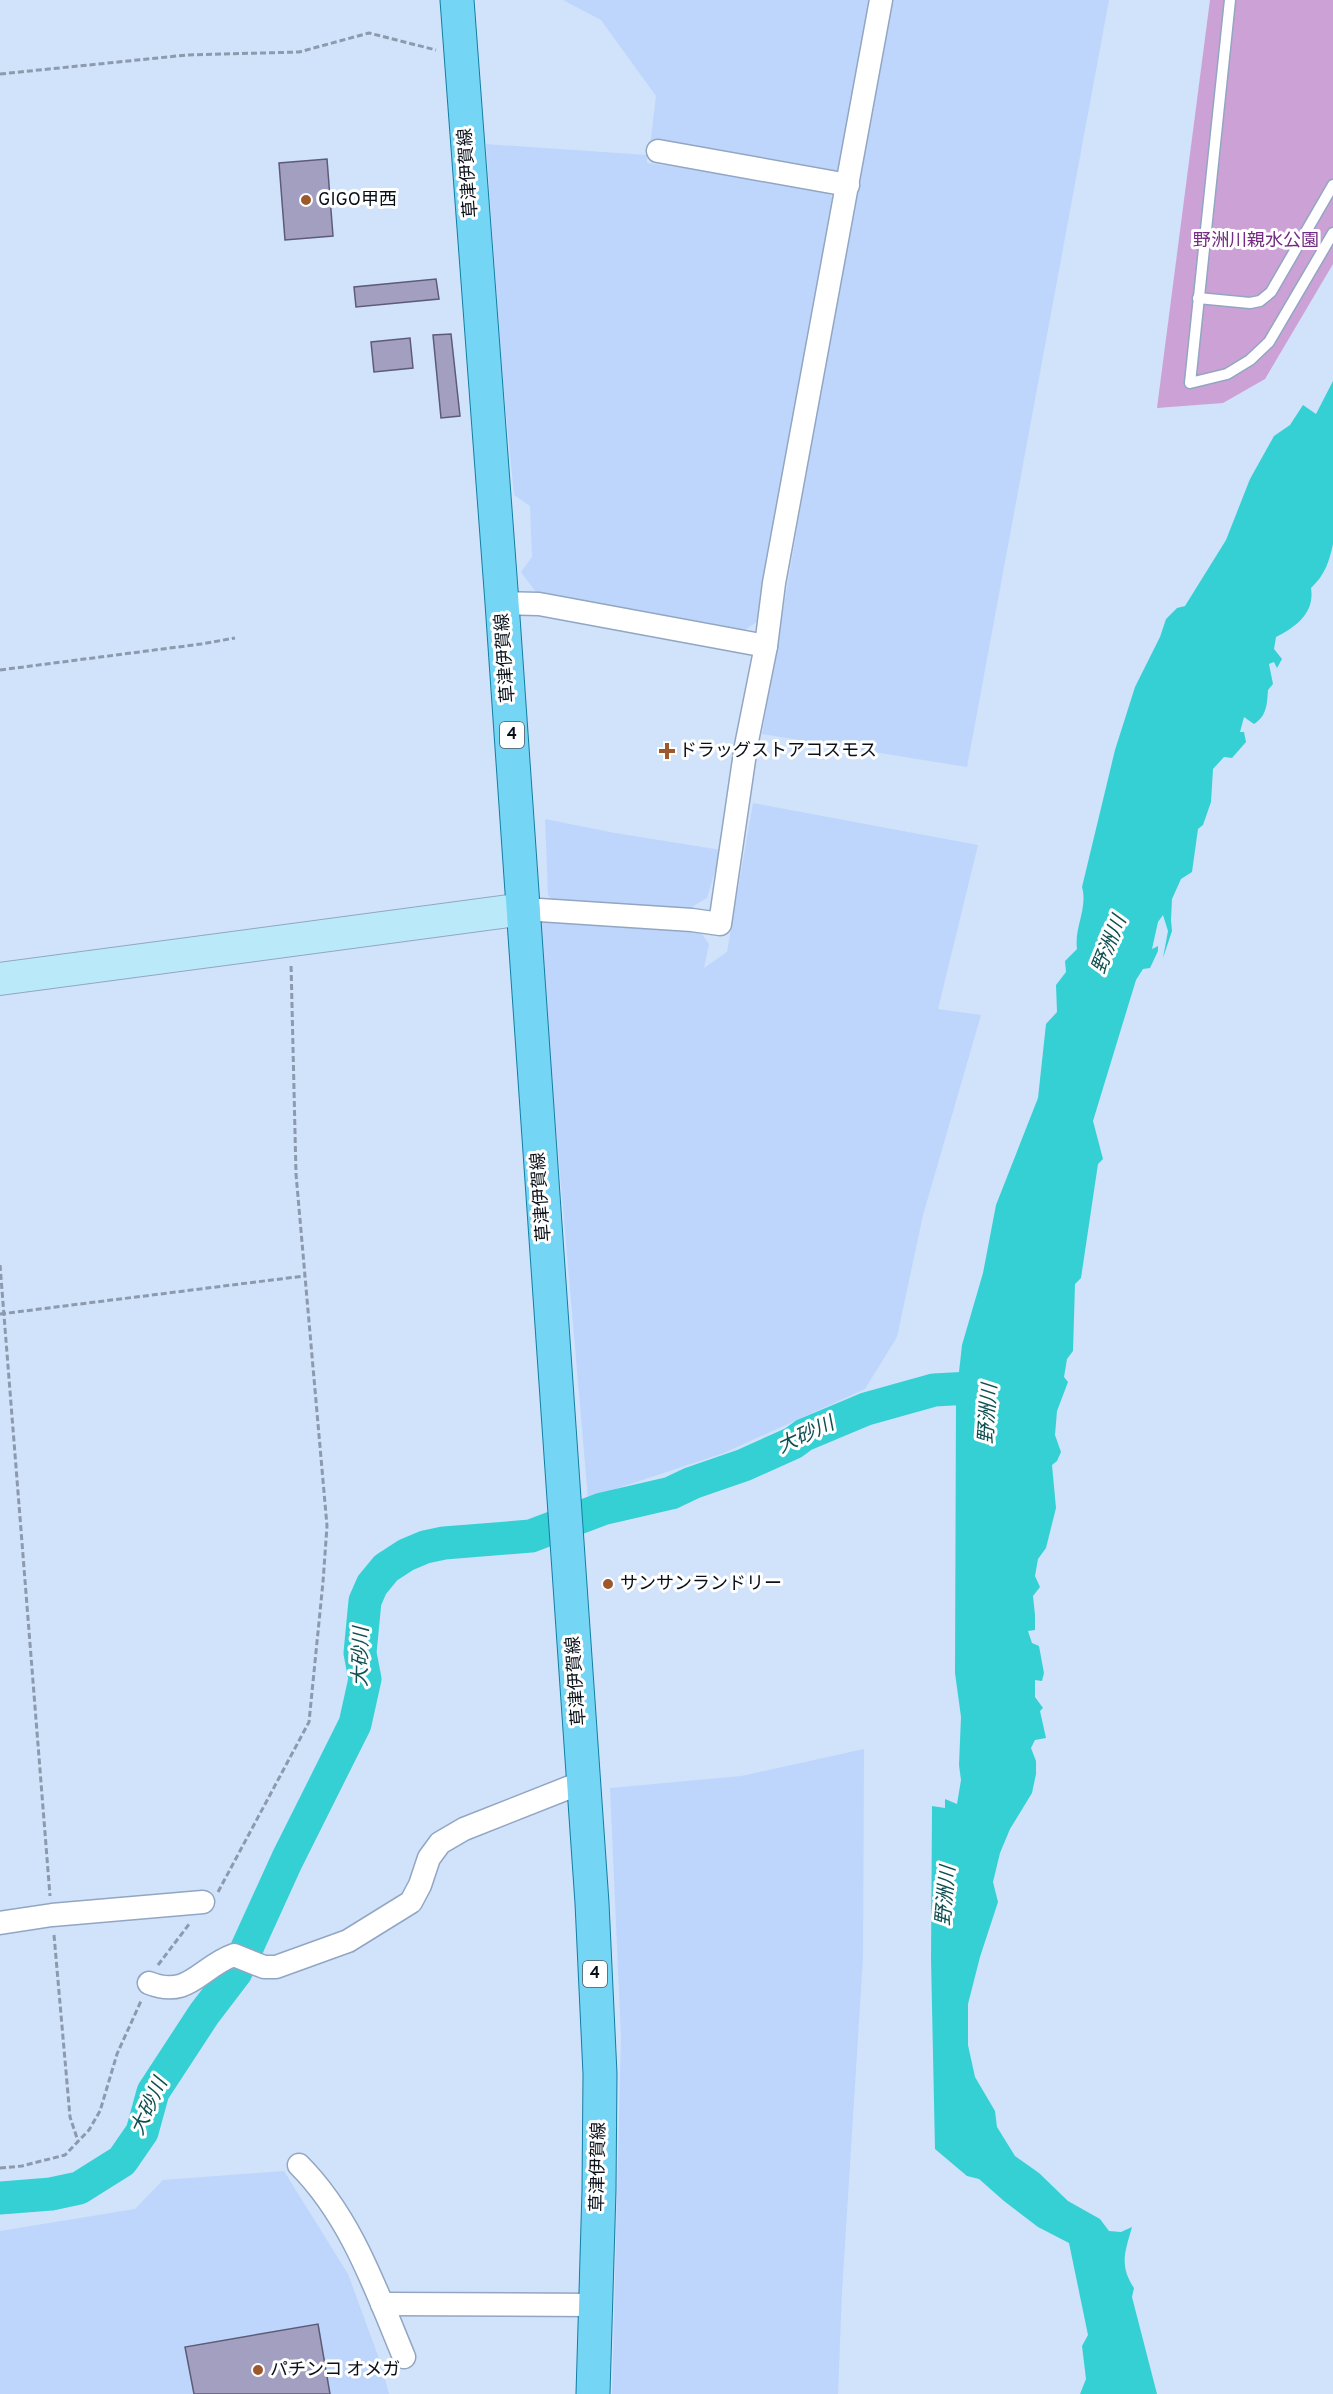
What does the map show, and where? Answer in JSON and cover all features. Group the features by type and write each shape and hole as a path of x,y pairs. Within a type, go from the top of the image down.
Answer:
{"main road":[{"name":"草津伊賀線","path":"457,0 524,909 592,1903 600,2074 593,2394"}],"street":[{"path":"0,979 524,909 692,920 720,924 746,746 766,646 774,583 881,0"},
{"path":"658,151 848,185"},
{"path":"502,603 539,604 766,646"},
{"path":"149,1983 164,1989 178,1987 191,1982 221,1959 240,1957 264,1967 276,1967 348,1941 411,1902 420,1885 429,1858 440,1843 464,1829 583,1782"},
{"path":"0,1923 52,1915 203,1902"},
{"path":"299,2165 341,2218 382,2304 404,2357"},
{"path":"382,2304 596,2306"}],"lane":[{"path":"1230,0 1190,383 1227,374 1250,360 1269,342 1333,233"},
{"path":"1198,298 1250,303 1260,301 1271,292 1333,185"}],"path":[{"path":"0,74 187,55 299,52 369,33 436,50 459,45"},
{"path":"0,670 235,638"},
{"path":"0,2168 22,2166 65,2155 89,2130 100,2111 117,2054 149,1983 151,1973 182,1936 203,1902 219,1891 309,1722 327,1526 296,1174 290,941"},
{"path":"0,1265 2,1314 52,1915 70,2117 78,2141"},
{"path":"2,1314 304,1276"}],"shaded area":[{"path":"563,0 869,0 843,165 836,173 650,146 656,96 601,20"},
{"path":"887,0 1109,0 967,767 762,734"},
{"path":"486,144 647,155 647,163 824,187 835,201 758,621 743,631 538,595 521,572 532,557 530,506 514,495 502,373"},
{"path":"753,803 978,845 938,1009 981,1015 923,1215 897,1337 865,1389 724,1453 588,1498 538,919 696,925 709,944 704,968 727,952"},
{"path":"545,819 721,850 707,898 685,911 556,904 548,895"},
{"path":"864,1749 863,1958 842,2292 838,2394 612,2394 621,2037 610,1788 741,1776"},
{"path":"284,2171 348,2274 380,2361 389,2394 0,2394 0,2231 135,2209 163,2180"}],"green space":[{"name":"野洲川親水公園","path":"1210,0 1333,0 1333,264 1265,379 1223,403 1157,408"}],"water":[{"name":"野洲川","path":"1333,381 1333,544 1330,557 1323,573 1311,588 1310,605 1307,612 1297,624 1276,637 1274,649 1282,659 1277,668 1274,662 1269,664 1273,684 1268,690 1267,705 1262,717 1254,724 1244,717 1240,732 1244,732 1246,742 1232,758 1224,757 1213,769 1211,802 1203,825 1198,829 1192,872 1181,879 1172,899 1172,931 1163,958 1168,931 1163,915 1158,922 1152,949 1158,946 1158,951 1150,968 1143,969 1136,980 1093,1121 1103,1159 1098,1164 1081,1278 1075,1284 1073,1351 1067,1359 1064,1377 1068,1382 1057,1411 1055,1435 1061,1452 1057,1461 1052,1465 1056,1508 1046,1548 1038,1559 1035,1576 1040,1587 1033,1596 1035,1630 1028,1631 1032,1643 1039,1646 1044,1673 1042,1681 1035,1680 1035,1697 1043,1708 1040,1711 1046,1738 1035,1740 1031,1748 1036,1761 1032,1793 1010,1829 1000,1853 993,1882 998,1902 968,2004 968,2045 975,2077 995,2111 997,2127 1015,2156 1039,2173 1068,2201 1100,2219 1109,2231 1121,2232 1132,2227 1125,2258 1126,2272 1134,2288 1132,2297 1157,2394 1080,2394 1086,2379 1082,2346 1088,2335 1069,2243 1038,2227 979,2179 967,2176 935,2149 931,1959 932,1806 945,1808 945,1799 957,1804 961,1780 959,1765 961,1717 955,1673 956,1399 962,1345 983,1273 996,1205 1038,1098 1046,1024 1057,1012 1056,985 1066,972 1065,961 1077,949 1077,933 1083,903 1082,887 1115,750 1135,687 1160,637 1166,619 1177,608 1185,606 1226,540 1250,479 1274,436 1290,425 1303,405 1316,414"}],"building":[{"name":"GIGO甲西","path":"327,159 333,236 285,240 279,163"},
{"path":"436,279 439,299 356,307 354,287"},
{"path":"451,334 460,416 441,418 433,335"},
{"path":"410,338 413,368 374,372 371,342"},
{"name":"パチンコ オメガ","path":"318,2324 330,2394 194,2394 185,2347"}],"waterway":[{"name":"大砂川","path":"0,2198 51,2194 79,2188 122,2161 142,2132 153,2092 204,2014 236,1972 287,1860 355,1724 365,1679 360,1653 365,1601 372,1585 386,1568 406,1555 425,1547 444,1543 531,1536 602,1509 671,1493 692,1483 744,1465 793,1443 804,1435 866,1409 934,1390 989,1387"}],"place":[{"name":"GIGO甲西","path":"306,200"},
{"name":"ドラッグストアコスモス","path":"667,751"},
{"name":"サンサンランドリー","path":"608,1584"},
{"name":"パチンコ オメガ","path":"258,2370"}]}
